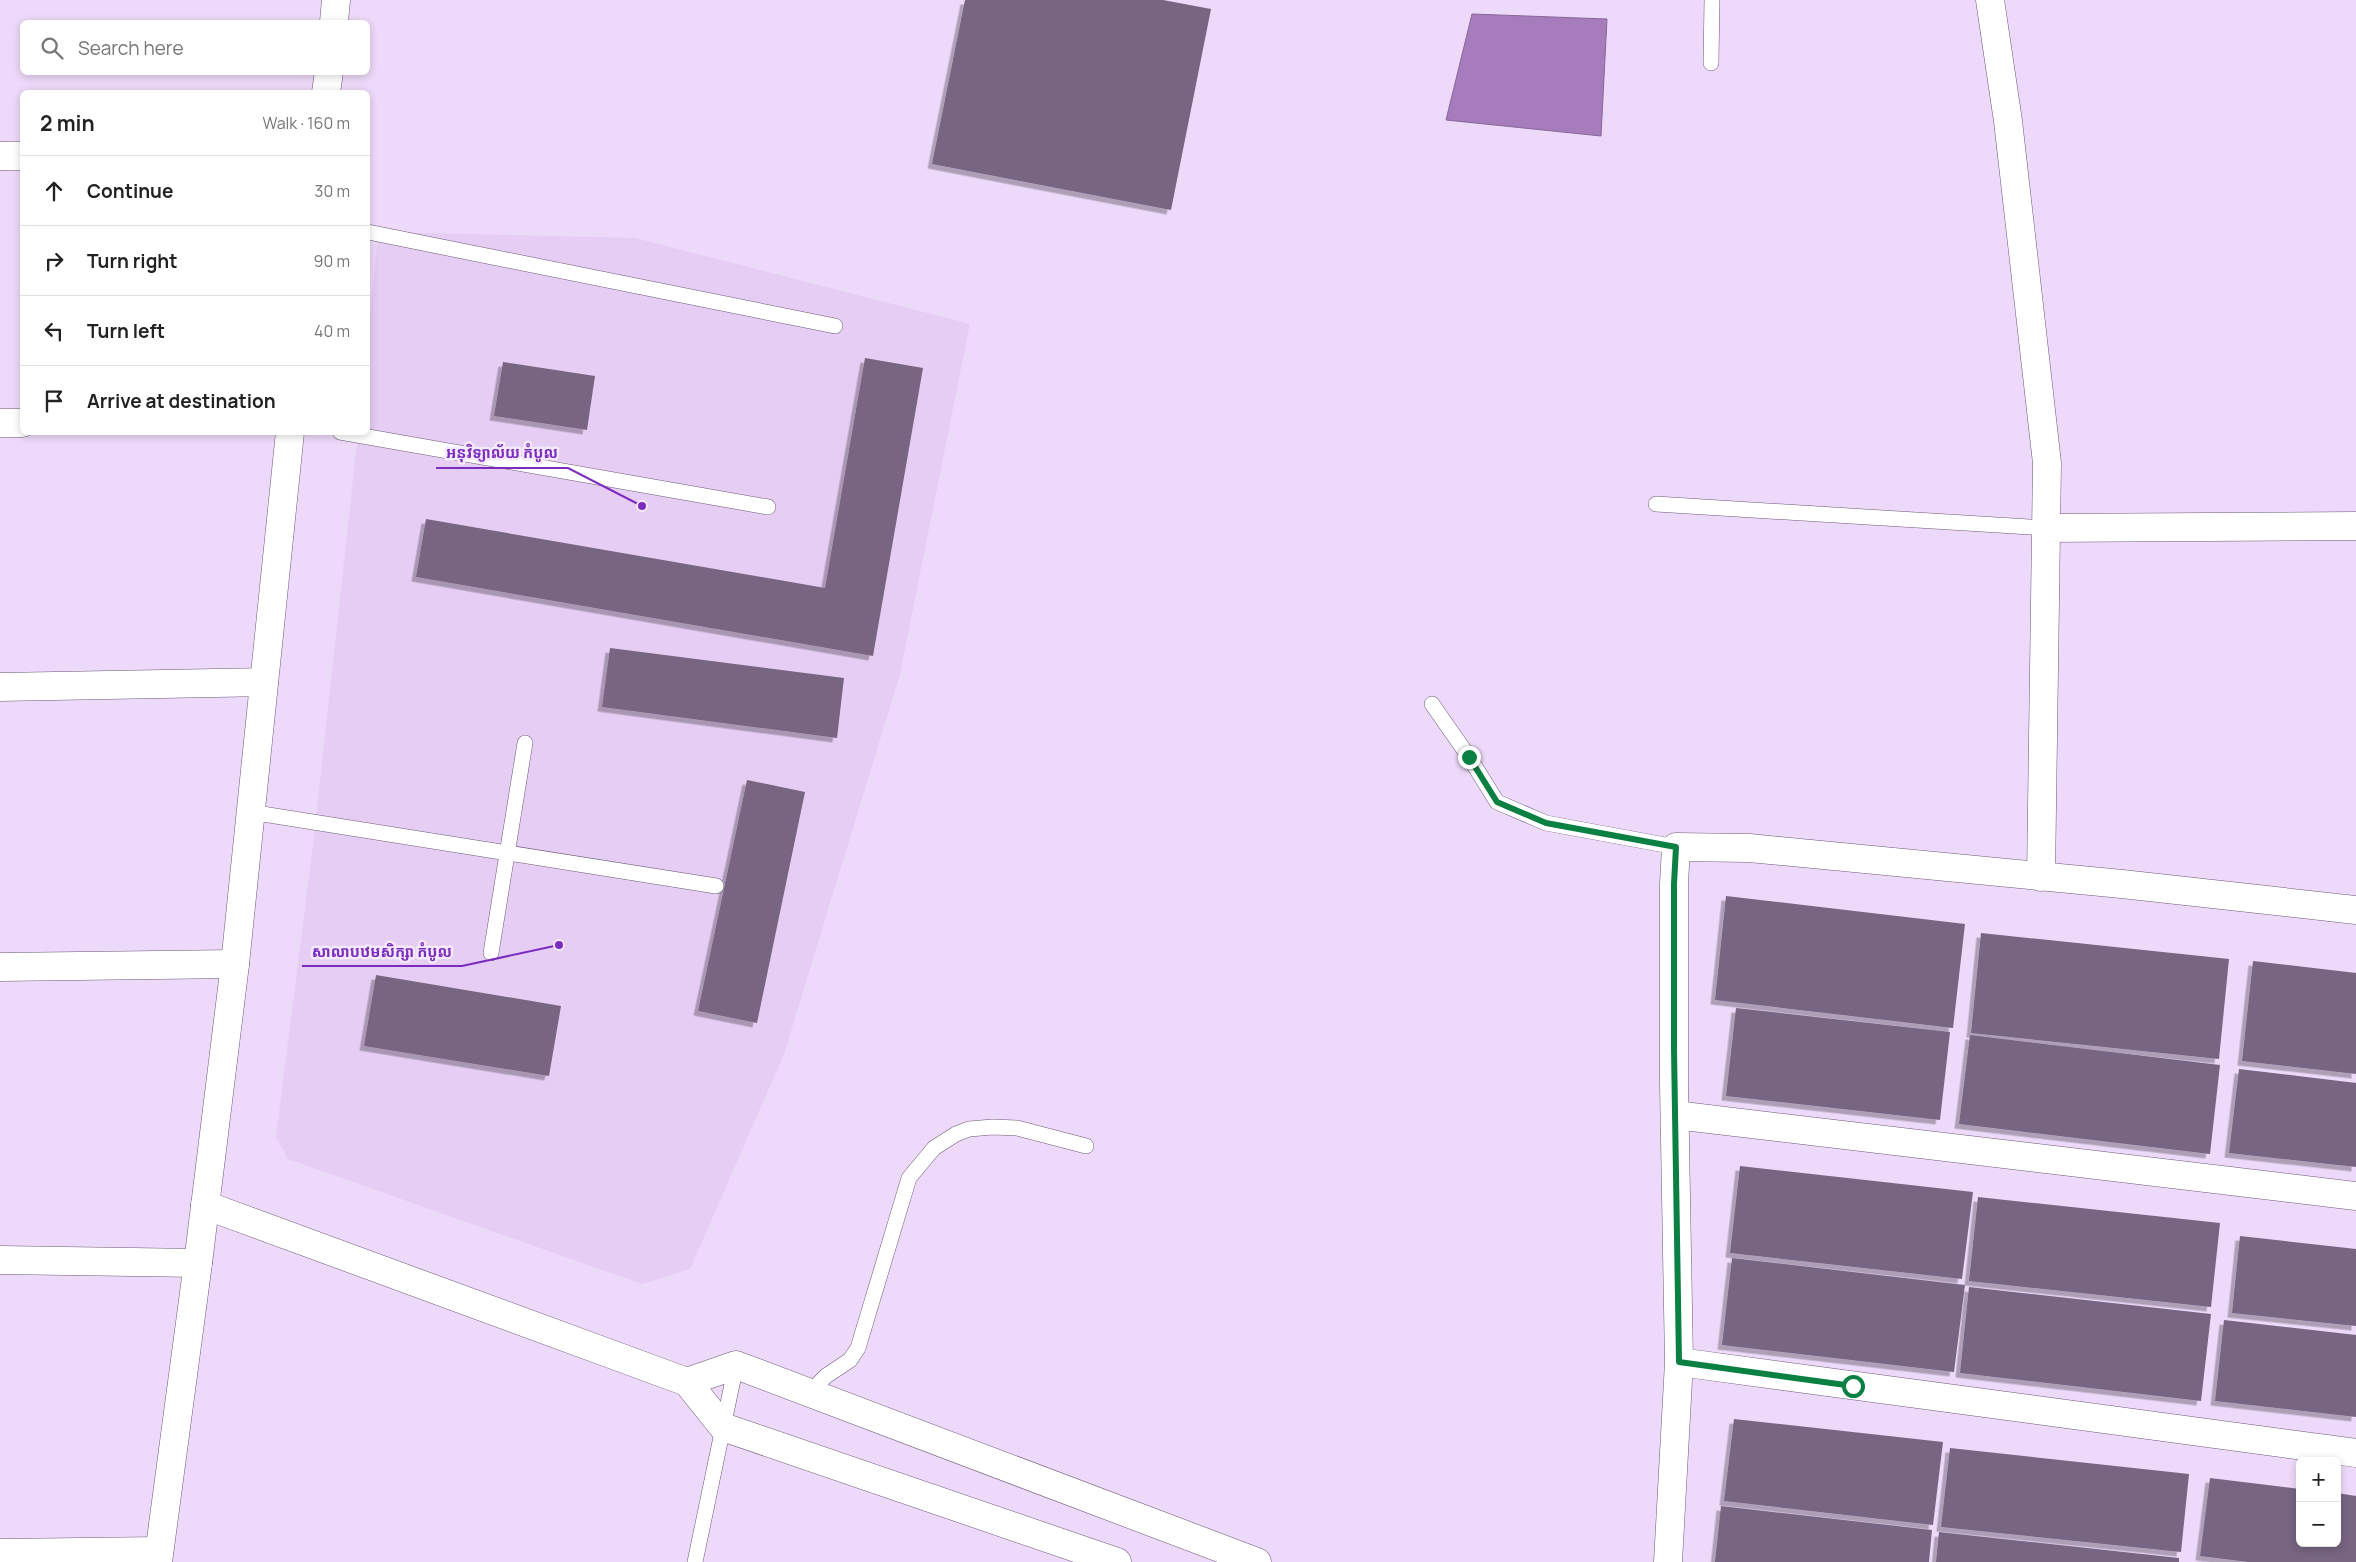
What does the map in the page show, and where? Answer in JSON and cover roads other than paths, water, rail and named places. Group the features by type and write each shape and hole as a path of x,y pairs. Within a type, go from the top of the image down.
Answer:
{"street":[{"path":"334,20 336,0"},
{"path":"1990,0 2008,121 2046,463 2041,877"},
{"path":"326,90 329,75"},
{"path":"0,156 20,156"},
{"path":"0,423 20,423"},
{"path":"0,1552 158,1556 198,1263 234,964 290,435"},
{"path":"2045,528 2356,526"},
{"path":"0,686 264,682"},
{"path":"1668,1562 1679,1362 1675,1114 1674,884 1676,847 1749,848 2356,910"},
{"path":"0,967 234,964"},
{"path":"1675,1114 2356,1196"},
{"path":"205,1205 687,1382 723,1427 1118,1562"},
{"path":"0,1260 198,1263"},
{"path":"1679,1362 2356,1454"},
{"path":"687,1382 736,1366 1257,1562"}],"lane":[{"path":"1711,63 1712,0"},
{"path":"370,232 835,326"},
{"path":"357,435 768,507"},
{"path":"1656,504 2045,528"},
{"path":"1432,704 1469,757 1497,802 1546,823 1676,847"},
{"path":"491,953 525,743"},
{"path":"250,812 716,886"},
{"path":"808,1394 826,1376 850,1360 858,1348 909,1178 934,1148 956,1134 969,1129 993,1127 1017,1128 1086,1146"},
{"path":"695,1562 736,1366"}],"place":[{"name":"អនុវិទ្យាល័យ កំបូល","path":"642,506"},
{"name":"សាលាបឋមសិក្សា កំបូល","path":"559,945"}]}
